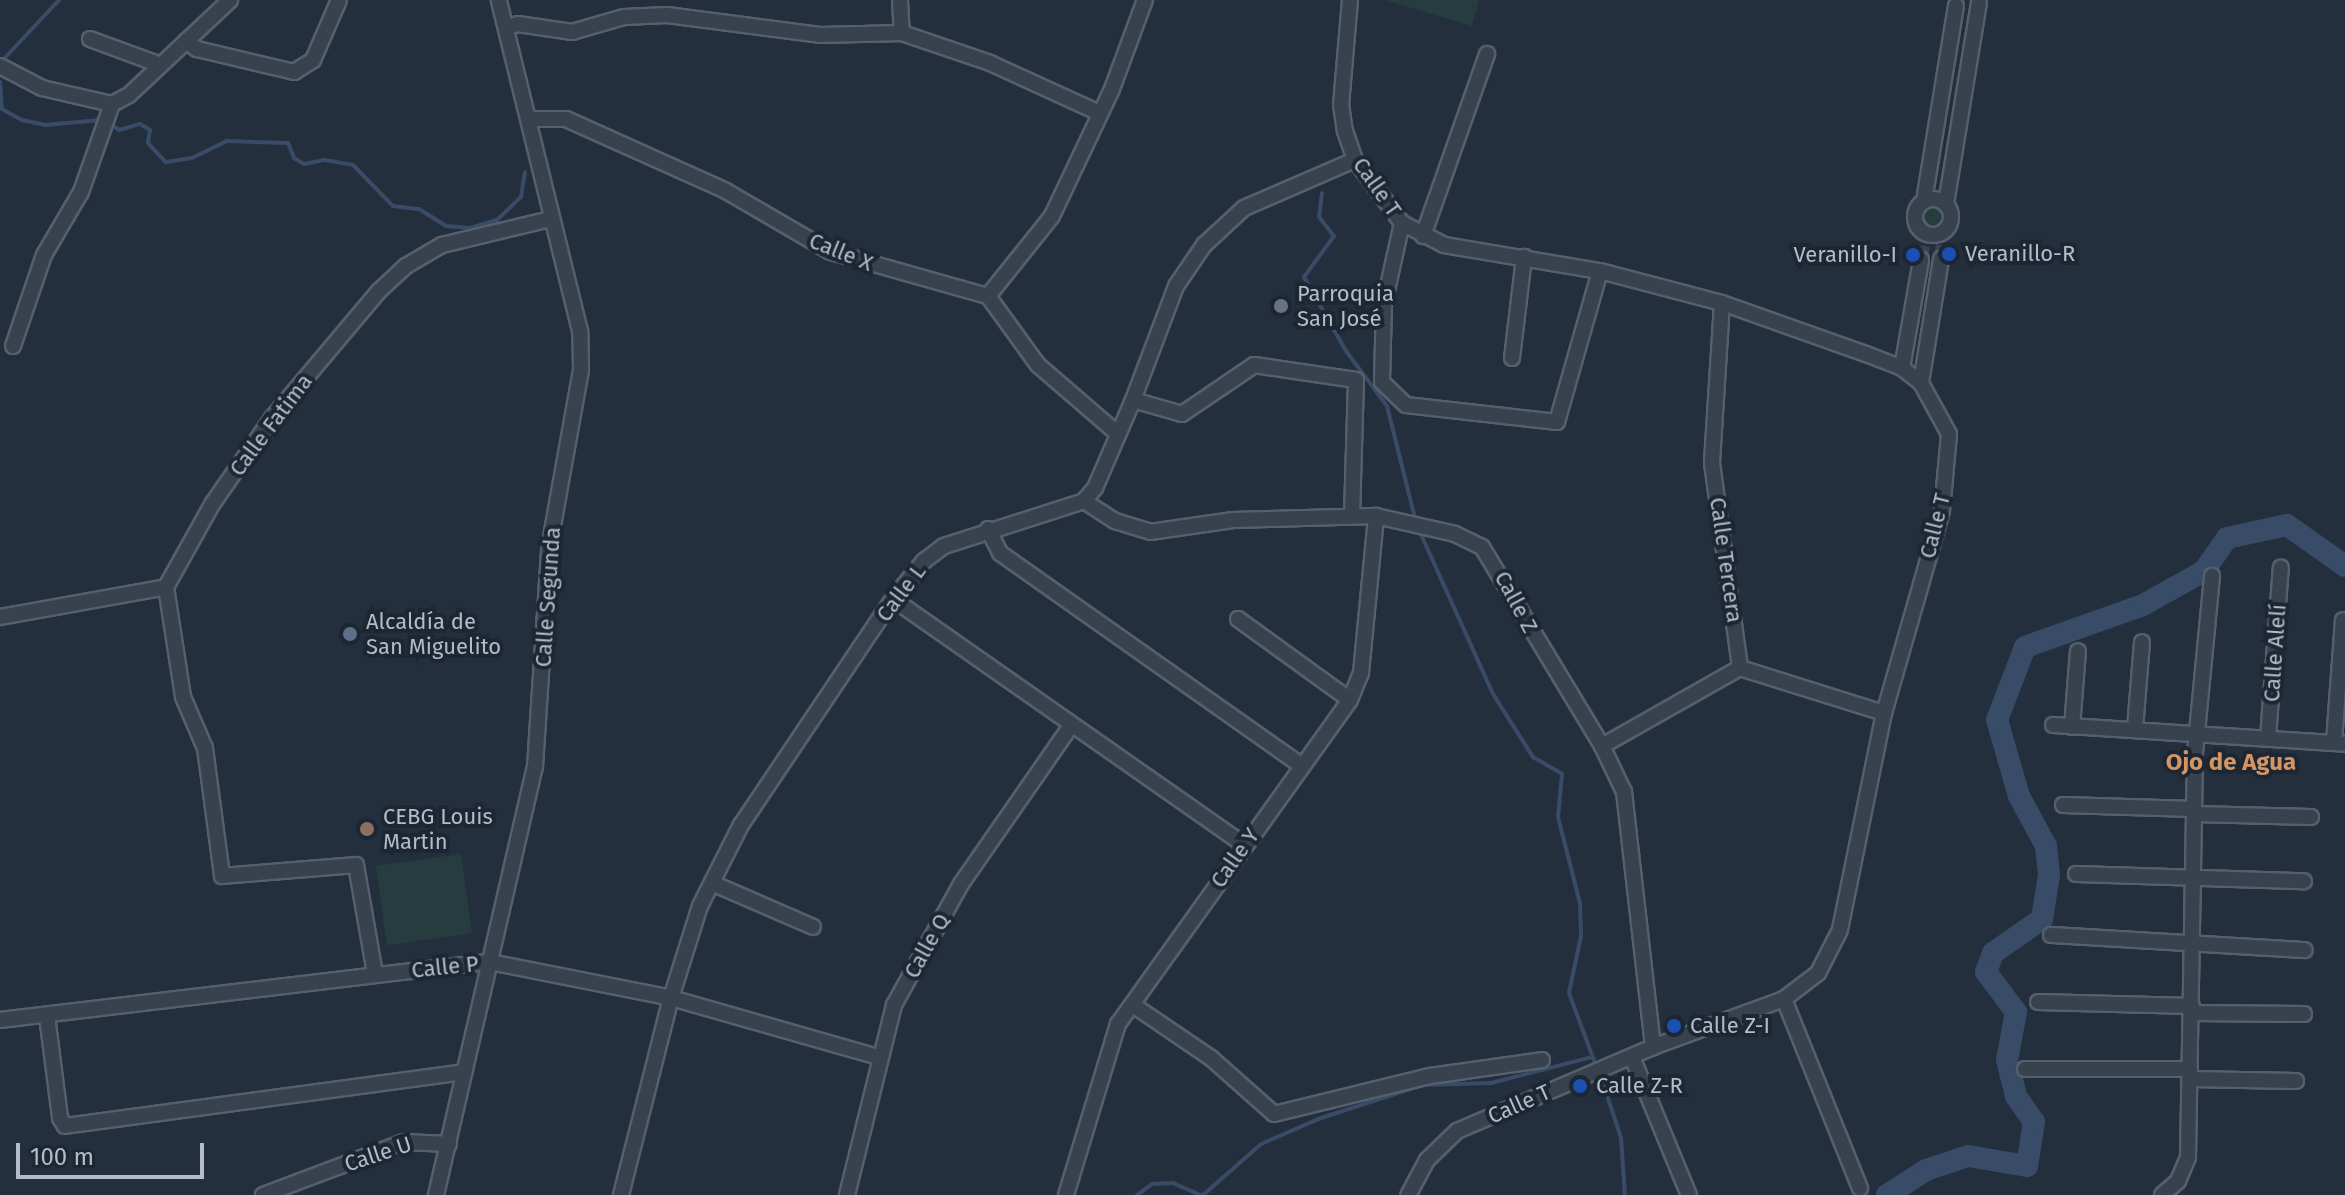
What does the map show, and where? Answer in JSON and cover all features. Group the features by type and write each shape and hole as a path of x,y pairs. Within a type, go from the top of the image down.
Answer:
{"street":[{"path":"13,346 44,255 81,192 108,118 158,64 230,0"},
{"path":"186,41 197,49 294,72 313,60 339,0"},
{"name":"Calle Segunda","path":"436,1195 535,767 549,548 581,370 580,331 550,219 499,0"},
{"path":"900,0 902,33"},
{"path":"1118,434 1038,365 988,296 1052,216 1099,113 1145,0"},
{"name":"Calle T","path":"1350,0 1341,104 1355,160 1402,223 1444,245 1600,271 1722,303 1902,368 1921,383 1949,434 1948,475 1942,511 1884,713 1840,930 1818,973 1784,999 1653,1047 1457,1131 1427,1160 1408,1195"},
{"path":"1918,228 1927,235 1944,235 1951,221 1946,204 1980,2 1952,3 1924,201 1915,211 1918,228 1923,243"},
{"path":"507,27 518,24 572,32 624,17 667,15 820,35 902,33 990,63 1099,113"},
{"path":"90,39 158,64"},
{"path":"1423,236 1487,54"},
{"path":"2,68 108,118"},
{"name":"Calle X","path":"529,119 549,115 581,126 726,191 831,252 988,296"},
{"path":"1084,501 1133,400 1176,286 1225,221 1293,184 1355,160"},
{"path":"1924,201 1946,204"},
{"name":"Calle Fatima","path":"166,587 213,503 272,418 379,291 406,266 442,245 550,219"},
{"path":"1402,223 1384,304 1382,382 1406,405 1557,422 1600,271"},
{"path":"1512,358 1524,257"},
{"path":"1921,383 1941,259"},
{"path":"1902,368 1921,260"},
{"name":"Calle Tercera","path":"1722,303 1712,463 1740,668"},
{"path":"1911,320 1932,324"},
{"path":"1133,400 1182,414 1254,365 1356,380 1352,516"},
{"name":"Calle Z","path":"1084,501 1115,521 1150,532 1233,520 1376,516 1455,534 1491,556 1602,746 1624,792 1653,1047"},
{"name":"Calle L","path":"621,1195 671,998 712,883 741,825 893,599 933,552 988,529 1084,501"},
{"name":"Calle Y","path":"1066,1195 1118,1024 1300,765 1350,700 1361,673 1376,516"},
{"path":"988,529 1000,553 1300,765"},
{"name":"Calle Alelí","path":"2268,738 2281,567"},
{"path":"2162,1195 2178,1181 2188,1157 2194,811 2212,576"},
{"path":"0,617 166,587 183,697 205,748 222,876 356,865 375,974"},
{"path":"893,599 1244,845"},
{"path":"1238,619 1350,700"},
{"path":"2053,725 2340,743 2343,620"},
{"path":"2135,729 2142,642"},
{"path":"2072,727 2078,651"},
{"path":"1602,746 1740,668 1884,713"},
{"name":"Calle Q","path":"847,1195 894,1005 961,884 1071,726"},
{"path":"2063,805 2311,817"},
{"path":"2076,874 2195,875 2304,881"},
{"path":"712,883 813,927"},
{"path":"2051,935 2305,950"},
{"name":"Calle P","path":"0,1020 490,962 671,998 881,1058"},
{"path":"1784,999 1860,1188"},
{"path":"2038,1002 2304,1014"},
{"path":"1133,1005 1211,1058 1274,1114 1430,1076 1542,1060"},
{"path":"47,1016 60,1118 65,1126 464,1072"},
{"path":"1632,1057 1689,1195"},
{"path":"2025,1069 2296,1081"},
{"name":"Calle U","path":"263,1195 404,1142 449,1144"}],"green space":[{"path":"1385,0 1479,0 1472,26"},
{"path":"1933,203 1943,207 1947,217 1943,227 1933,231 1923,227 1919,217 1923,207"},
{"path":"461,854 472,933 387,945 376,866"}],"waterway":[{"path":"1,62 59,0"},
{"path":"0,82 2,109 22,120 45,125 101,120"},
{"path":"109,123 119,130 140,124 150,130 148,143 166,162 192,158 227,141 288,143 294,158 304,164 325,160 353,165 393,206 419,209 446,226 470,228 497,220 521,197 525,172"},
{"path":"1322,193 1319,217 1334,236 1304,277 1346,351 1387,406 1416,522"},
{"path":"1887,1195 1926,1170 1968,1156 2027,1166 2034,1122 2016,1096 2007,1060 2016,1012 1986,972 1993,953 2042,919 2049,875 2046,846 2019,796 1997,720 2025,647 2143,605 2204,571 2227,538 2287,525 2345,566"},
{"path":"1419,530 1493,694 1533,757 1562,774 1558,817 1580,903 1581,936 1569,993 1596,1066"},
{"path":"1203,1195 1261,1144 1321,1118 1423,1085 1491,1083 1592,1057"},
{"path":"1600,1074 1621,1138 1625,1195"},
{"path":"1137,1195 1152,1184 1173,1183 1200,1195"}],"tunnel":[{"path":"1941,259 1944,238"},
{"path":"1921,260 1923,243"}],"place":[{"name":"Veranillo-R","path":"1949,254"},
{"name":"Veranillo-I","path":"1913,255"},
{"name":"Parroquia San José","path":"1281,306"},
{"name":"Alcaldía de San Miguelito","path":"350,634"},
{"name":"CEBG Louis Martin","path":"367,829"},
{"name":"Calle Z-I","path":"1674,1026"},
{"name":"Calle Z-R","path":"1580,1086"}],"district":[{"name":"Ojo de Agua","path":"2231,763"}]}
